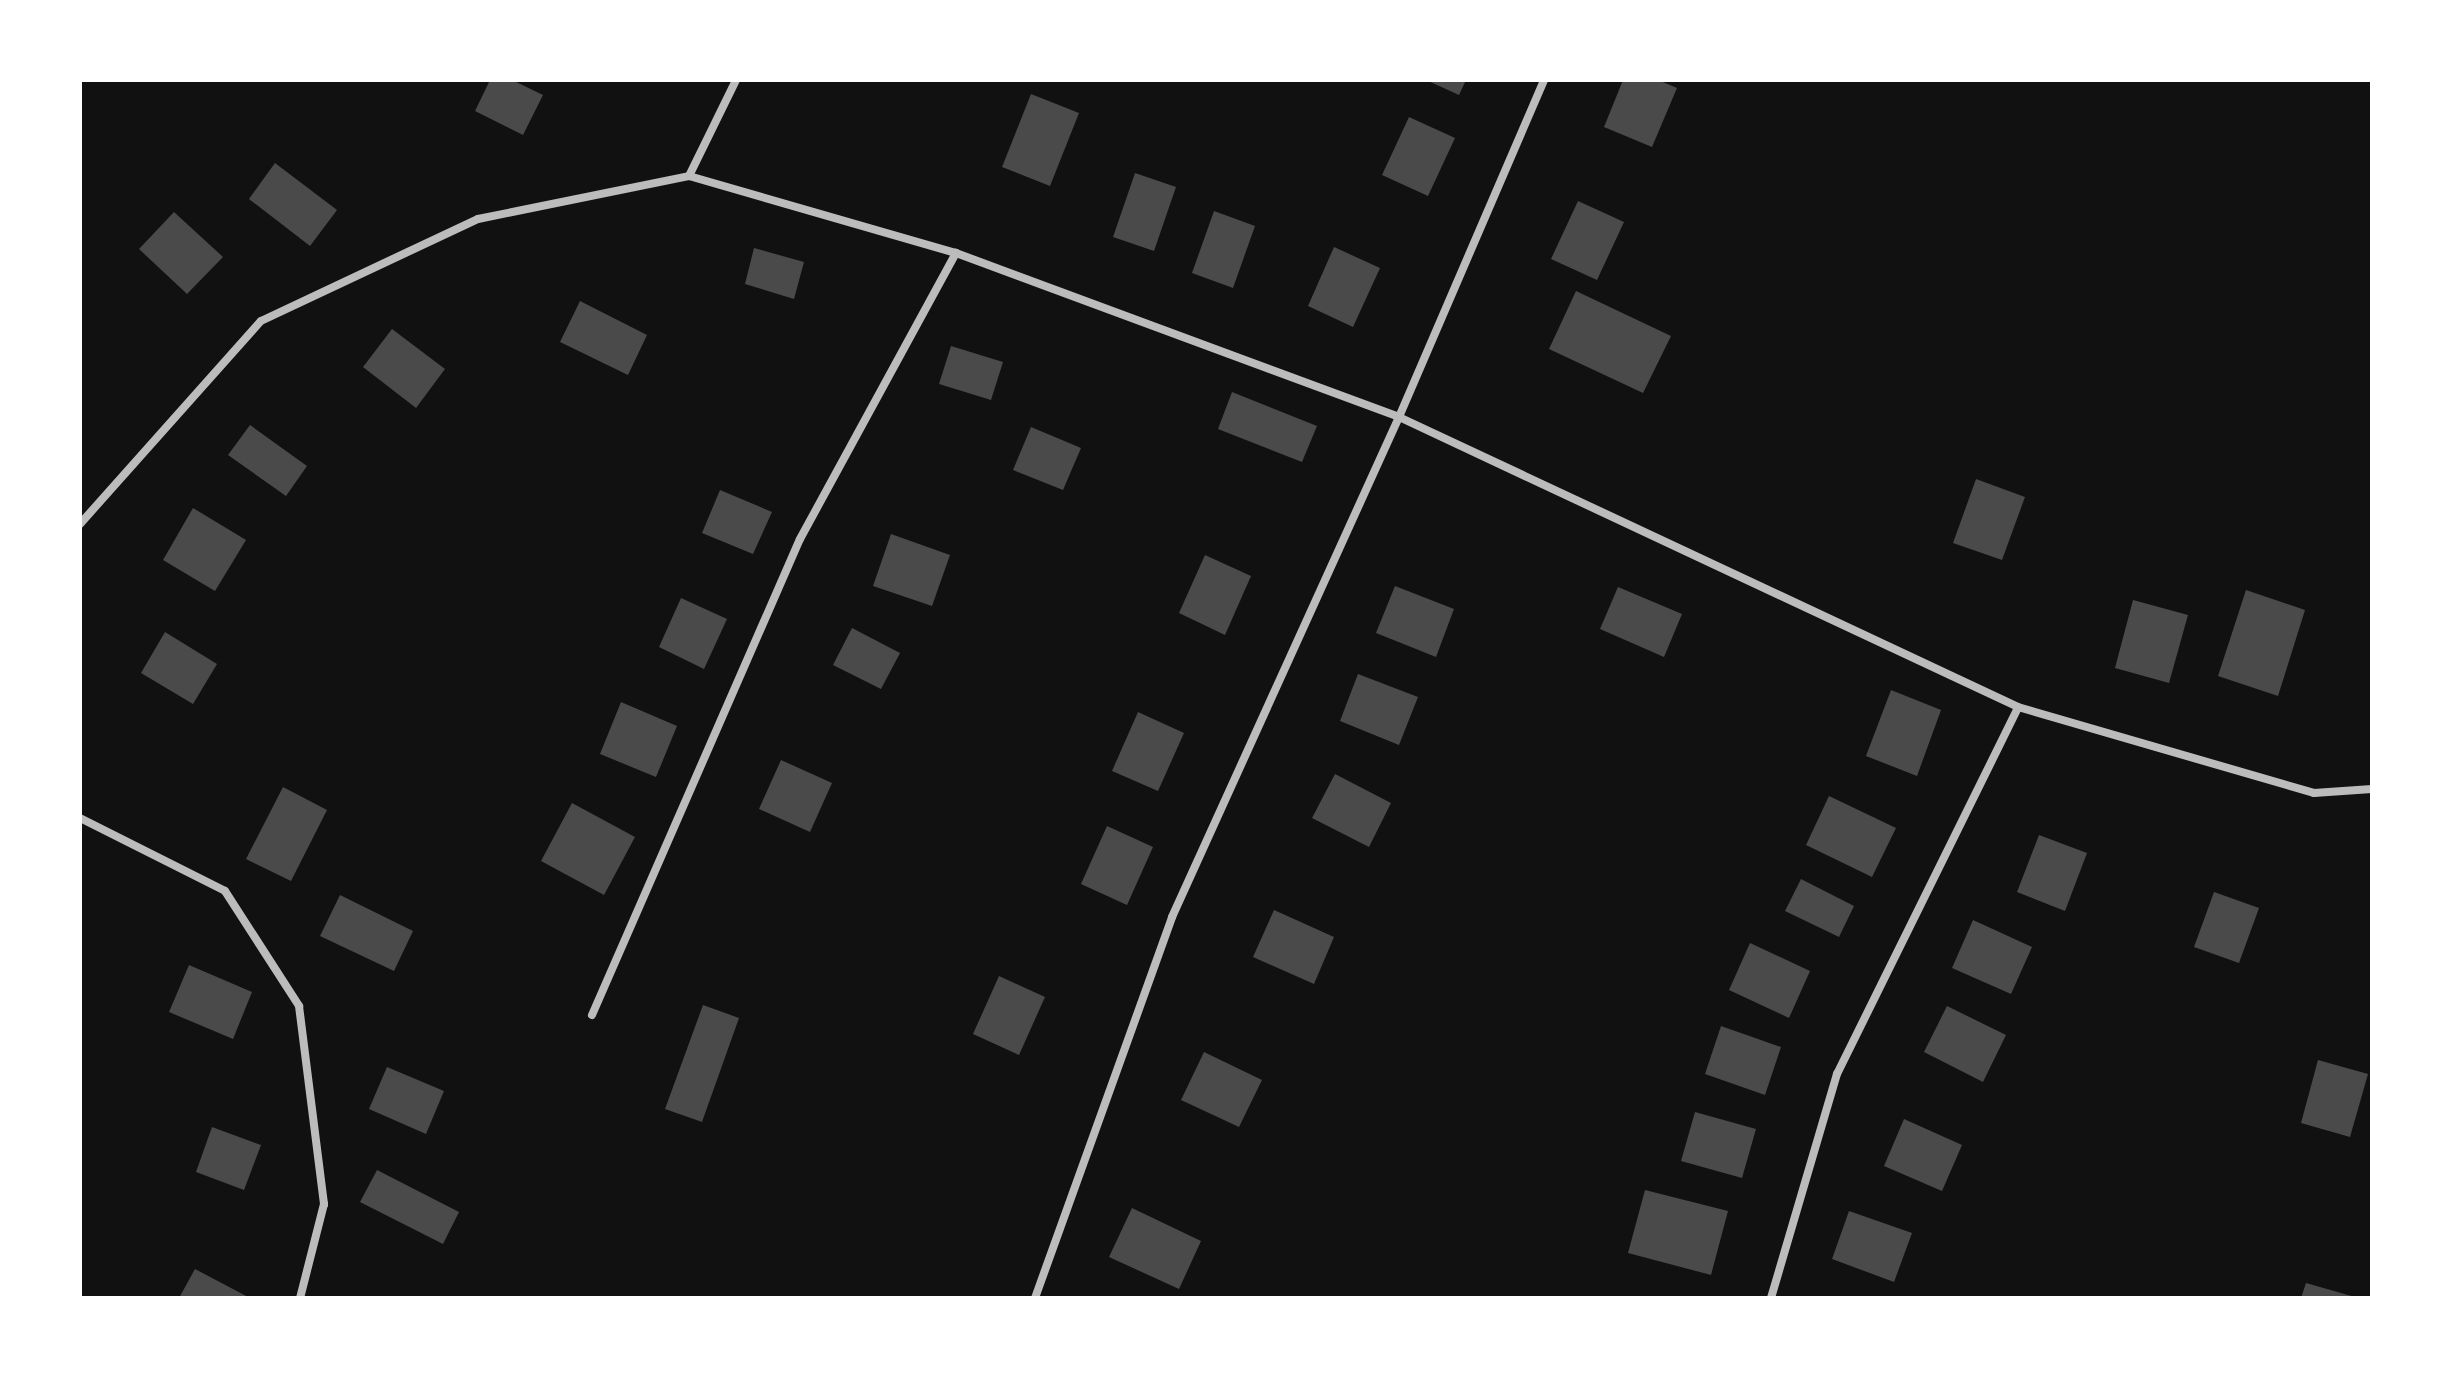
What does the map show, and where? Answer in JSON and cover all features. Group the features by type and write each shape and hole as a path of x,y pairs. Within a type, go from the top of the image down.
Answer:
{"street":[{"path":"689,176 736,80"},
{"path":"1035,1298 1172,917 1399,417 1544,80"},
{"path":"80,524 261,321 478,219 689,176 956,253 1399,417 2018,707 2314,793 2372,789"},
{"path":"592,1015 800,539 956,253"},
{"path":"1771,1298 1837,1074 2018,707"},
{"path":"80,818 225,891 299,1006 324,1204 300,1298"}],"building":[{"path":"490,80 512,80 543,95 523,135 475,111"},
{"path":"1426,80 1466,80 1459,95"},
{"path":"1623,80 1658,80 1677,88 1652,147 1604,127"},
{"path":"1031,94 1079,113 1050,186 1002,167"},
{"path":"1409,117 1455,138 1428,196 1382,175"},
{"path":"275,163 337,210 310,246 249,199"},
{"path":"1135,173 1176,187 1154,251 1113,237"},
{"path":"1578,201 1624,222 1597,280 1551,259"},
{"path":"1214,211 1255,226 1233,288 1192,273"},
{"path":"174,212 223,257 187,294 139,249"},
{"path":"1334,247 1380,268 1353,327 1308,306"},
{"path":"754,248 804,262 794,299 745,284"},
{"path":"1576,291 1671,336 1643,393 1549,349"},
{"path":"580,301 647,335 628,375 560,342"},
{"path":"392,329 445,369 416,408 363,367"},
{"path":"951,346 1003,362 991,400 939,384"},
{"path":"1232,392 1317,426 1302,462 1218,429"},
{"path":"250,425 307,466 286,496 228,455"},
{"path":"1031,427 1081,448 1063,490 1013,470"},
{"path":"1976,479 2025,497 2002,560 1953,543"},
{"path":"720,490 772,512 753,554 702,533"},
{"path":"193,508 246,540 215,591 163,560"},
{"path":"891,534 950,555 932,606 873,586"},
{"path":"1205,555 1251,576 1225,635 1179,613"},
{"path":"1395,586 1454,609 1436,657 1376,633"},
{"path":"1618,587 1682,614 1664,657 1600,629"},
{"path":"2246,590 2305,610 2278,696 2218,676"},
{"path":"681,598 727,619 704,669 659,647"},
{"path":"2133,600 2188,615 2169,683 2115,668"},
{"path":"852,628 900,653 881,689 833,665"},
{"path":"165,632 217,664 193,704 141,673"},
{"path":"1358,674 1418,697 1399,745 1340,721"},
{"path":"1891,690 1941,710 1917,776 1866,756"},
{"path":"621,702 677,726 656,777 600,754"},
{"path":"1138,712 1184,733 1158,791 1112,771"},
{"path":"781,760 832,783 810,832 759,809"},
{"path":"1335,774 1391,803 1369,847 1312,818"},
{"path":"283,787 327,810 291,881 246,859"},
{"path":"1829,796 1896,828 1872,877 1806,845"},
{"path":"572,803 635,837 604,895 541,861"},
{"path":"1107,826 1153,847 1127,905 1081,884"},
{"path":"2039,835 2087,853 2065,911 2017,892"},
{"path":"1801,879 1854,906 1839,937 1785,911"},
{"path":"2214,892 2259,908 2239,963 2194,947"},
{"path":"340,895 413,931 394,971 320,936"},
{"path":"1274,910 1334,937 1314,984 1253,957"},
{"path":"1973,920 2032,947 2011,994 1952,968"},
{"path":"1750,943 1810,971 1789,1018 1729,990"},
{"path":"189,965 252,992 233,1039 169,1012"},
{"path":"999,976 1045,997 1019,1055 973,1034"},
{"path":"703,1005 739,1018 702,1122 665,1109"},
{"path":"1947,1006 2006,1035 1983,1082 1924,1052"},
{"path":"1721,1026 1781,1047 1765,1095 1705,1074"},
{"path":"1204,1052 1262,1080 1239,1127 1181,1100"},
{"path":"2318,1060 2368,1074 2350,1137 2301,1123"},
{"path":"387,1067 444,1091 426,1134 369,1109"},
{"path":"1695,1112 1756,1129 1742,1178 1681,1161"},
{"path":"1904,1119 1962,1145 1942,1191 1884,1166"},
{"path":"212,1127 261,1145 244,1190 196,1172"},
{"path":"377,1170 459,1212 443,1244 360,1202"},
{"path":"1645,1190 1728,1211 1711,1275 1628,1253"},
{"path":"1132,1208 1201,1241 1179,1289 1109,1257"},
{"path":"1849,1211 1912,1233 1894,1282 1832,1259"},
{"path":"195,1269 250,1298 179,1298"},
{"path":"2306,1283 2355,1297 2355,1298 2301,1298"}]}
